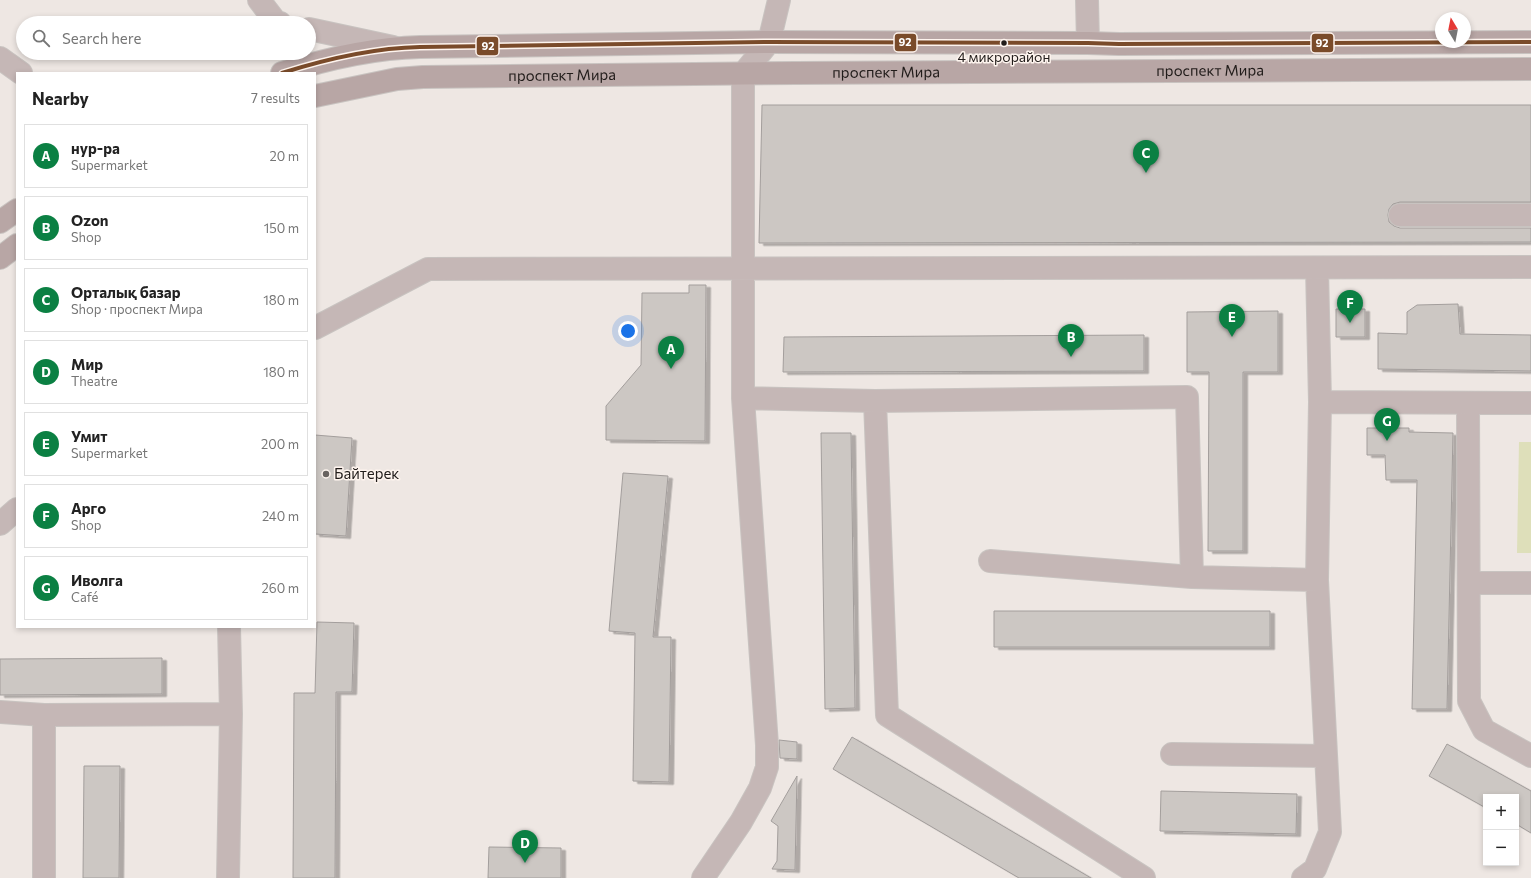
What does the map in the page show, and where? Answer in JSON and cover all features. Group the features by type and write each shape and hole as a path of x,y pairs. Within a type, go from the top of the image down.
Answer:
{"main road":[{"name":"проспект Мира","path":"285,72 308,65 393,47 769,42 1127,44 1531,42"},
{"name":"проспект Мира","path":"316,96 397,78 423,77 1531,69"},
{"path":"0,222 16,211"},
{"path":"0,258 16,246"}],"street":[{"path":"259,0 271,16"},
{"path":"701,878 741,822 760,788 767,767 764,698 743,398 743,74 769,42 779,0"},
{"path":"1087,0 1088,43"},
{"path":"316,30 393,47"},
{"path":"0,58 20,72"},
{"path":"1400,215 1531,215"},
{"path":"316,327 428,269 1531,267"},
{"path":"1303,878 1315,869 1330,832 1317,580 1320,402 1317,268"},
{"path":"743,398 875,401 1187,397 1192,577"},
{"path":"875,401 887,715 1144,878"},
{"path":"1320,402 1531,404"},
{"path":"1468,403 1507,583 1469,701 1484,730 1531,756"},
{"path":"0,524 16,510"},
{"path":"990,561 1192,577 1317,580"},
{"path":"228,878 230,714 229,628"},
{"path":"0,712 44,715 230,714"},
{"path":"44,715 44,878"},
{"path":"1172,754 1326,756"}],"green space":[{"path":"1519,442 1531,442 1531,553 1517,553"}],"building":[{"path":"762,105 1531,105 1531,202 1400,202 1393,204 1389,209 1388,215 1389,222 1400,228 1531,228 1531,242 759,243"},
{"path":"689,285 706,285 705,441 606,440 606,406 641,365 642,293 689,293"},
{"path":"1458,304 1460,334 1531,335 1531,371 1378,369 1378,333 1407,334 1407,312 1417,305"},
{"path":"1336,309 1365,309 1365,337 1336,337"},
{"path":"1278,311 1278,372 1243,372 1243,551 1208,551 1209,372 1187,372 1187,312"},
{"path":"1144,335 1144,371 783,372 784,337"},
{"path":"1367,428 1409,428 1409,432 1453,433 1447,709 1412,709 1417,480 1386,480 1385,455 1367,455"},
{"path":"821,433 851,433 855,708 825,709"},
{"path":"316,435 352,438 346,536 316,534"},
{"path":"623,473 668,476 653,637 671,637 669,782 633,781 635,633 609,631"},
{"path":"994,611 1270,611 1270,647 994,647"},
{"path":"317,622 354,623 352,692 336,692 335,878 293,878 294,693 315,693"},
{"path":"162,658 162,694 0,695 0,659"},
{"path":"852,737 1091,878 1019,878 833,769"},
{"path":"779,740 797,742 797,759 780,758"},
{"path":"1447,744 1531,791 1531,833 1519,826 1519,794 1483,794 1483,806 1429,776"},
{"path":"84,766 120,766 119,878 83,878"},
{"path":"797,776 795,870 772,869 777,861 778,826 771,821"},
{"path":"1161,791 1297,794 1296,834 1160,831"},
{"path":"489,847 561,848 561,878 488,878"}],"transit line":[{"name":"92","path":"285,72 350,55 420,47 769,42 1119,44 1531,42"}],"place":[{"name":"4 микрорайон","path":"1004,43"},
{"name":"Орталық базар","path":"1146,173"},
{"name":"Арго","path":"1350,323"},
{"name":"Умит","path":"1232,337"},
{"name":"Ozon","path":"1071,357"},
{"name":"нур-ра","path":"671,369"},
{"name":"Иволга","path":"1387,441"},
{"name":"Байтерек","path":"326,474"},
{"name":"Мир","path":"525,863"}]}
